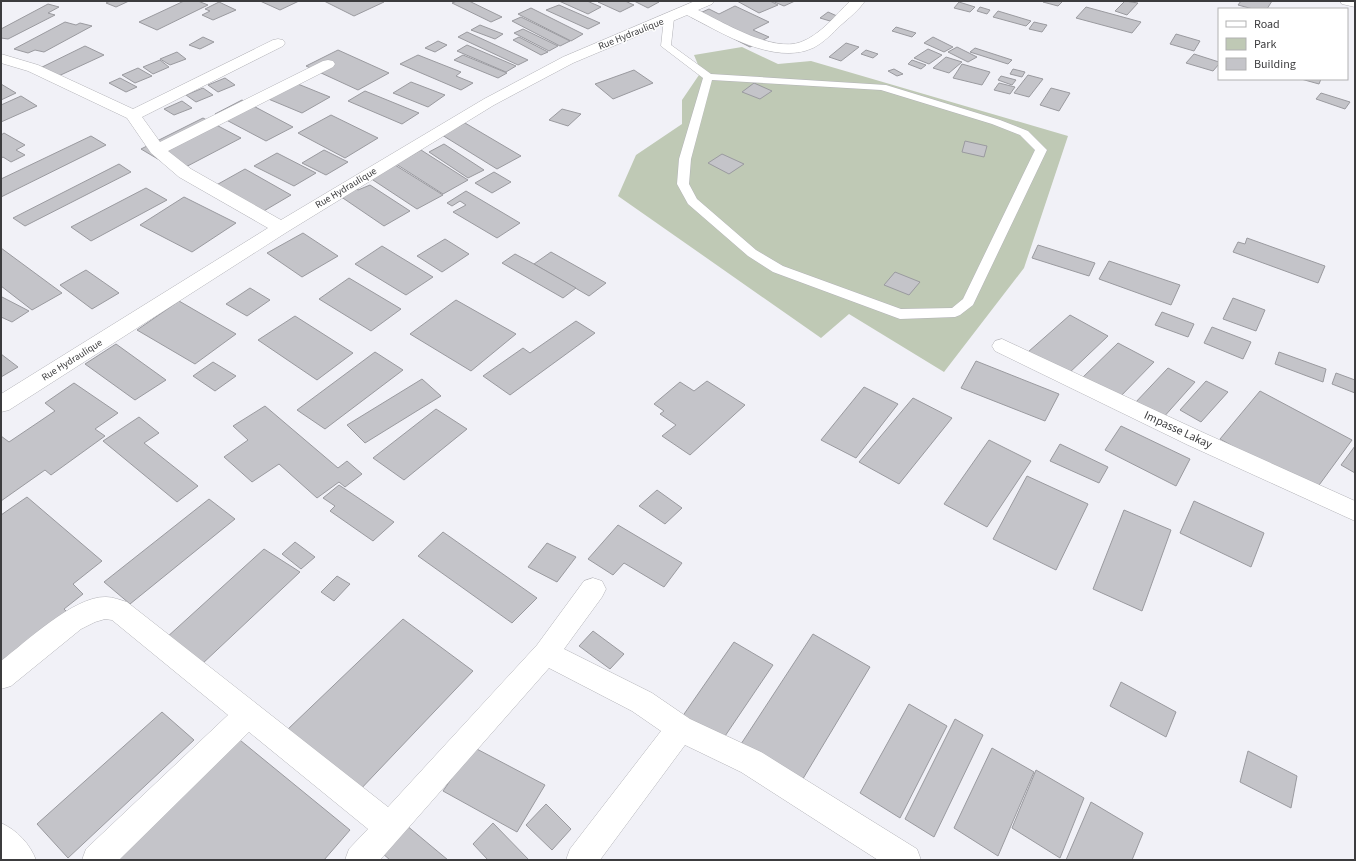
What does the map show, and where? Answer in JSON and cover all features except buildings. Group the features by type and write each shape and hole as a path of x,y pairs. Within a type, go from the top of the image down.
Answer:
{"street":[{"name":"Rue Hydraulique","path":"1,404 281,228 489,102 568,60 707,1"},
{"path":"688,10 760,44 786,50 806,45 819,37 858,1"},
{"path":"1347,1 1355,3"},
{"path":"133,115 278,43"},
{"path":"1,58 33,68 133,115 157,150 185,173 281,228"},
{"path":"157,150 328,64"},
{"name":"Impasse Lakay","path":"1002,346 1196,439 1355,511"},
{"path":"360,860 546,653 593,589"},
{"path":"1,677 72,621 90,612 105,608 118,610 247,715 389,827"},
{"path":"546,653 642,702 680,728 751,762 906,860"},
{"path":"96,860 247,715"},
{"path":"581,860 680,728"},
{"path":"1,838 21,860"}],"lane":[{"path":"669,18 666,46 708,77 882,87 996,122 1024,133 1041,150 968,302 956,312 900,314 778,269 752,253 692,201 683,184 685,159 708,77"}],"green space":[{"path":"742,47 778,64 811,61 1068,136 1024,268 944,372 849,314 821,338 618,196 636,155 682,124 682,100 701,72 694,55"}]}
